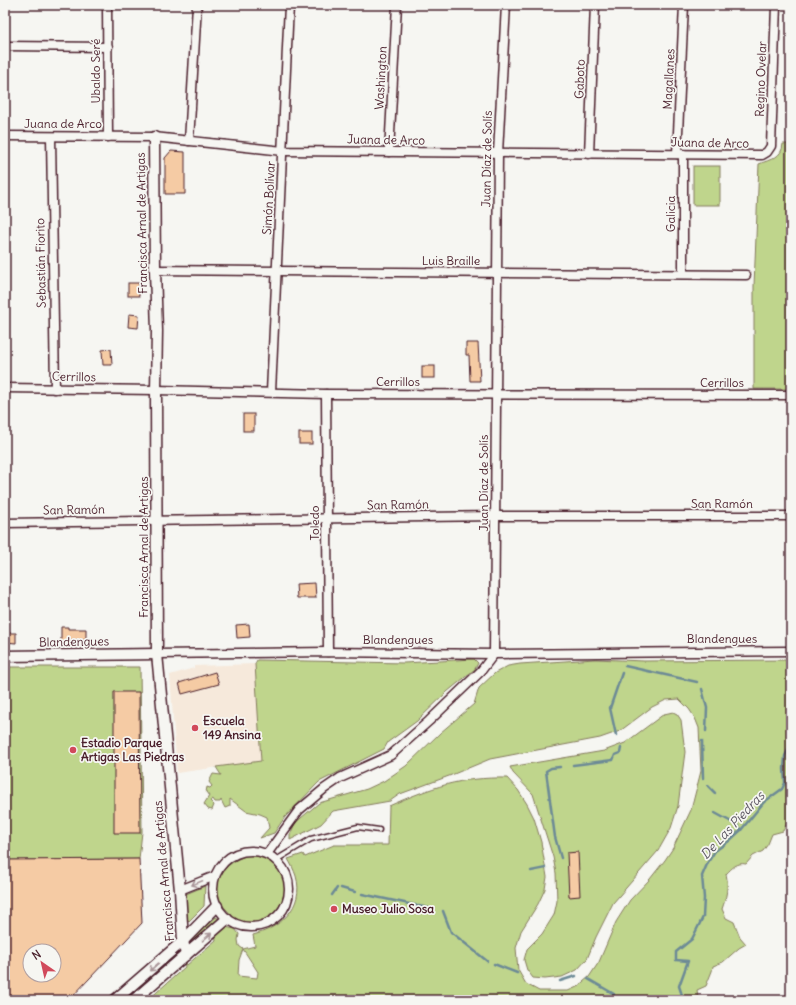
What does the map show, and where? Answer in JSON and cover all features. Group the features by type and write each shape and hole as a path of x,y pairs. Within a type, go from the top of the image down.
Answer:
{"street":[{"name":"Ubaldo Seré","path":"107,5 108,136"},
{"path":"189,141 197,5"},
{"name":"Simón Bolívar","path":"271,392 290,5"},
{"name":"Washington","path":"389,152 397,5"},
{"name":"Juan Díaz de Solís","path":"494,654 498,153 506,5"},
{"name":"Gaboto","path":"589,154 595,5"},
{"name":"Magallanes","path":"680,154 684,5"},
{"name":"Regino Ovelar","path":"767,152 771,146 776,5"},
{"path":"5,46 108,47"},
{"name":"Juana de Arco","path":"5,136 154,137 283,151 756,156 767,152"},
{"name":"Sebastián Fiorito","path":"51,136 55,388"},
{"name":"Francisca Arnal de Artigas","path":"154,137 157,331 157,654 180,890 183,941 186,955"},
{"name":"Galicia","path":"680,154 683,274"},
{"name":"Luis Braille","path":"155,270 746,275"},
{"name":"Cerrillos","path":"5,388 326,394 791,395"},
{"name":"Toledo","path":"326,394 328,652"},
{"name":"San Ramón","path":"5,523 496,516 791,516"},
{"name":"Blandengues","path":"5,656 328,652 494,654 791,651"},
{"path":"267,854 299,810 340,778 391,755 445,706 481,670 494,654"},
{"path":"255,851 267,854 276,860 285,872 289,886 289,895 285,906 279,915 270,922 259,926 248,927 227,919 217,906 214,896 213,886 215,876 221,865 231,857 242,852 255,851"},
{"path":"180,890 215,876"},
{"path":"116,1000 183,941 217,906"},
{"path":"134,1000 227,919"}],"lane":[{"path":"276,860 311,839 358,827 379,830"}],"shaded area":[{"path":"255,664 261,761 177,773 170,675 194,668 194,666"}],"green space":[{"path":"783,144 791,144 791,389 754,389 754,286 759,164 778,155 781,152"},
{"path":"693,166 720,166 720,205 693,205"},
{"path":"474,659 478,663 475,669 447,692 417,721 388,742 384,749 319,782 285,817 274,833 260,838 269,828 267,817 246,811 230,799 230,806 225,808 221,800 220,802 215,802 213,799 210,801 214,805 212,810 208,809 204,804 209,796 206,792 207,787 210,788 212,786 209,782 213,774 221,775 216,767 261,761 255,664 257,660 404,663"},
{"path":"595,659 644,661 791,660 791,815 783,831 772,834 763,851 753,856 746,864 735,866 726,874 727,892 722,909 726,918 734,922 740,937 746,944 723,962 713,966 706,986 697,990 698,998 696,1000 148,1000 185,967 185,960 187,965 216,940 215,933 225,927 235,929 239,934 239,946 243,949 255,946 253,935 272,927 288,914 297,897 298,887 296,876 288,859 303,854 305,857 334,845 388,845 389,806 419,793 446,784 490,778 507,778 518,790 527,804 534,818 541,842 547,877 545,889 538,904 521,931 516,948 518,970 526,984 539,991 568,991 577,987 589,977 599,962 616,922 630,900 650,879 665,860 673,848 691,810 701,771 699,728 689,709 679,699 666,700 652,707 620,731 600,738 490,759 400,794 390,801 333,811 321,824 290,840 290,835 295,823 319,803 367,789 384,781 406,766 440,733 474,704 479,688 495,673 508,666","holes":["243,949 258,972 257,978 238,976 239,960"]},
{"name":"Estadio Parque Artigas Las Piedras","path":"5,667 140,667 142,832 139,859 5,860"},
{"path":"673,712 677,714 681,720 685,752 678,806 671,828 658,851 613,903 587,959 577,970 562,977 545,979 533,978 527,970 524,960 527,949 542,934 554,915 557,901 556,873 553,857 533,794 513,773 510,767 604,751 625,743 664,714"},
{"path":"248,855 263,857 274,863 281,872 285,882 285,894 280,904 272,914 258,922 239,923 218,899 217,884 222,872 226,868 236,860"},
{"path":"205,886 204,906 189,921 187,919 186,894"},
{"path":"216,917 219,919 189,946 187,942"},
{"path":"176,951 177,958 130,1000 120,1000"}],"building":[{"path":"171,151 185,152 185,194 165,194 165,158"},
{"path":"128,283 139,283 139,296 128,296"},
{"path":"129,314 139,315 138,328 128,327"},
{"path":"466,343 478,343 480,381 470,381 469,355 466,355"},
{"path":"111,349 112,365 103,365 102,350"},
{"path":"422,366 435,366 435,378 422,378"},
{"path":"243,414 254,414 254,431 243,431"},
{"path":"299,433 312,433 312,444 299,444"},
{"path":"315,583 316,598 297,598 296,584"},
{"path":"249,624 250,637 237,638 236,625"},
{"path":"61,627 68,627 68,629 86,629 86,640 68,640 68,643 61,643"},
{"path":"5,633 16,633 16,643 5,642"},
{"path":"215,672 219,684 182,694 179,683"},
{"path":"114,692 139,692 140,833 114,833"},
{"path":"578,852 580,896 569,897 567,853"},
{"path":"139,859 142,923 69,1000 5,1000 5,860"}],"waterway":[{"path":"625,666 697,682"},
{"path":"616,735 610,708 622,673"},
{"path":"702,689 707,708 706,731"},
{"path":"702,741 703,778"},
{"name":"De Las Piedras","path":"681,1000 682,995 679,986 688,961 676,960 676,952 692,939 703,917 704,898 702,876 708,862 715,851 741,830 764,802 782,789 785,783 785,756 791,744"},
{"path":"573,765 613,760 615,755 620,753 621,748"},
{"path":"560,767 551,768 546,771 555,837 561,858"},
{"path":"708,786 715,793"},
{"path":"715,813 737,825 741,830"},
{"path":"531,871 546,868"},
{"path":"332,895 337,888"},
{"path":"341,888 355,892"},
{"path":"362,894 433,909"},
{"path":"443,911 451,932 487,961"},
{"path":"494,964 517,973"},
{"path":"560,981 576,976"},
{"path":"588,979 614,994 612,1000"}],"place":[{"name":"Escuela 149 Ansina","path":"195,728"},
{"name":"Estadio Parque Artigas Las Piedras","path":"73,750"},
{"name":"Museo Julio Sosa","path":"334,909"}]}
